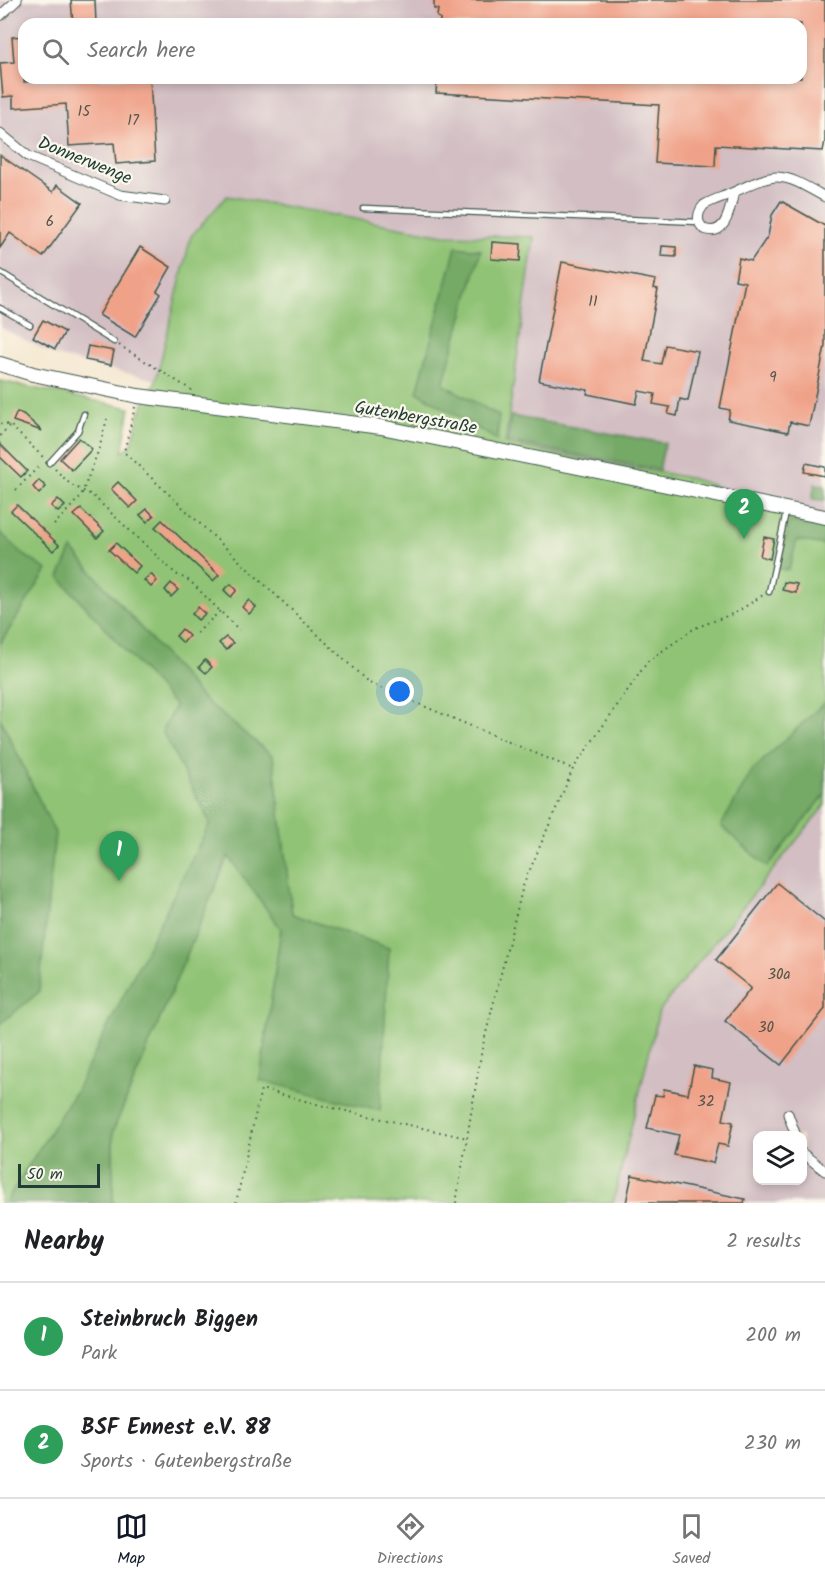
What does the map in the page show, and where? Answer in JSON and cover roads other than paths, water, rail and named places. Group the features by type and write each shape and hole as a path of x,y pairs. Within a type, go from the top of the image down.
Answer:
{"main road":[{"name":"Gutenbergstraße","path":"0,364 33,375 138,396 381,427 825,517"}],"street":[{"path":"0,16 17,0"},
{"name":"Donnerwenge","path":"0,133 28,156 120,195 165,201"},
{"path":"734,192 722,227 718,230 704,229 699,222 700,210 704,205 761,180 779,176 792,179 825,198"},
{"path":"788,1114 794,1131"},
{"path":"807,1156 825,1171"}],"lane":[{"path":"363,208 699,222"},
{"path":"0,272 114,342"},
{"path":"0,308 30,325"},
{"path":"47,461 78,431 84,414"},
{"path":"769,592 787,509"}],"place":[{"name":"BSF Ennest e.V. 88","path":"744,539"},
{"name":"Steinbruch Biggen","path":"119,881"}]}
